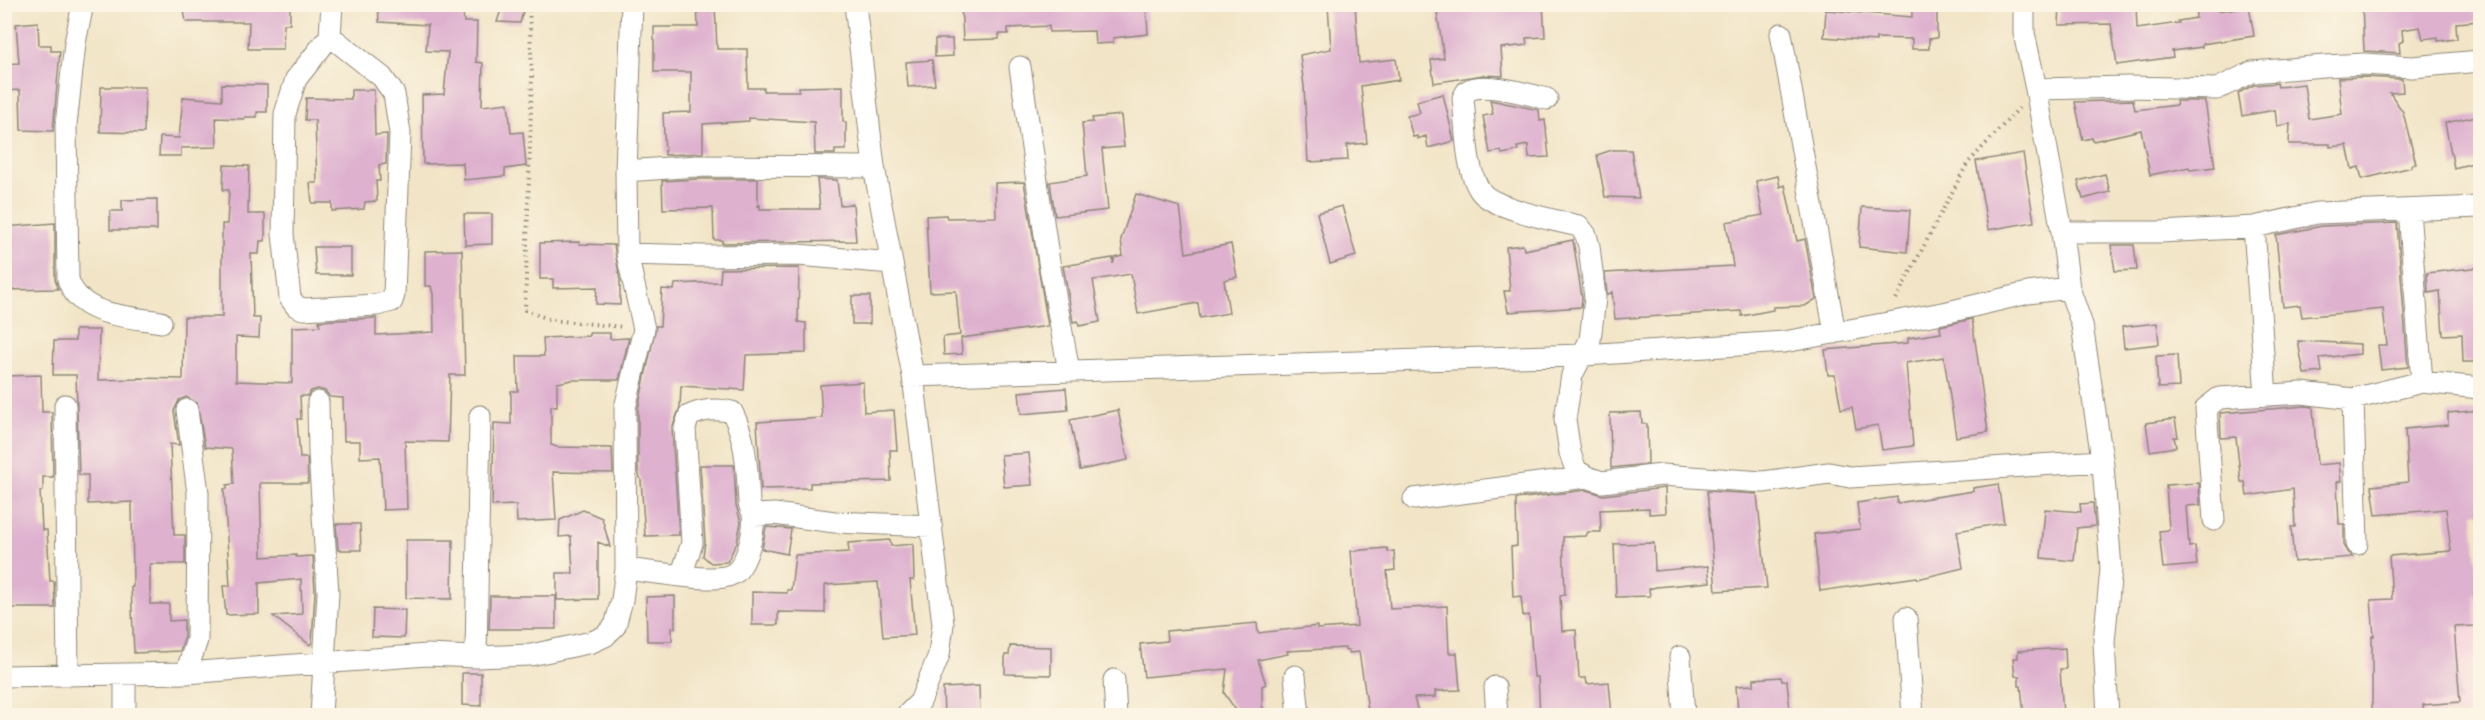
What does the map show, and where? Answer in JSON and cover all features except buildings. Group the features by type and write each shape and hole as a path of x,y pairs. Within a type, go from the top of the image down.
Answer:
{"street":[{"path":"82,4 75,43 66,125 68,279 72,292 88,306 110,314 161,322"},
{"path":"330,36 382,77 394,94 400,133 394,295 392,302 382,304 303,309 296,306 290,298 285,255 285,114 296,80 330,36 332,4"},
{"path":"4,676 186,673 427,655 477,657 531,655 592,642 605,636 615,626 622,600 626,568 625,408 644,329 627,254 626,171 632,4"},
{"path":"855,4 874,167 913,376 942,624 939,655 920,702 906,716"},
{"path":"2024,4 2024,33 2062,232 2069,288 2082,325 2102,461 2110,531 2110,569 2104,642 2108,716"},
{"path":"1781,34 1835,333"},
{"path":"2036,90 2129,87 2217,89 2252,72 2364,64 2412,67 2481,61"},
{"path":"1020,67 1049,262 1069,371"},
{"path":"1547,99 1477,87 1467,91 1463,98 1470,165 1475,182 1483,195 1497,203 1579,226 1586,235 1595,298 1590,340 1572,375 1565,419 1570,453 1576,470 1602,482 1662,475 1763,482 1828,473 1850,477 2102,461"},
{"path":"626,171 697,166 874,167"},
{"path":"2062,232 2162,232 2254,227 2317,213 2481,207"},
{"path":"2409,210 2421,382"},
{"path":"2254,227 2266,396"},
{"path":"627,254 798,255 892,263"},
{"path":"913,376 1584,355 1784,342 1948,312 2028,293 2069,288"},
{"path":"2214,520 2206,408 2219,398 2302,393 2353,399 2421,382 2481,388"},
{"path":"2353,399 2356,544"},
{"path":"318,402 328,592 321,716"},
{"path":"65,405 68,675"},
{"path":"626,568 681,576 718,577 737,571 749,549 753,515 749,504 747,457 737,421 732,412 722,409 697,412 689,416 685,428 692,543 681,576"},
{"path":"186,673 197,640 198,516 198,493 187,410"},
{"path":"477,657 480,416"},
{"path":"1414,499 1587,477"},
{"path":"753,515 774,514 835,522 931,526"},
{"path":"1906,618 1913,716"},
{"path":"1680,657 1684,716"},
{"path":"125,675 125,716"},
{"path":"1295,676 1299,716"},
{"path":"1114,680 1116,716"},
{"path":"1495,687 1497,716"}],"path":[{"path":"529,4 532,75 525,310 551,320 644,329"},
{"path":"1882,325 1967,164 2036,90"}],"shaded area":[{"path":"2480,558 2480,715 2369,715 2367,596 2389,595 2386,559"}]}
